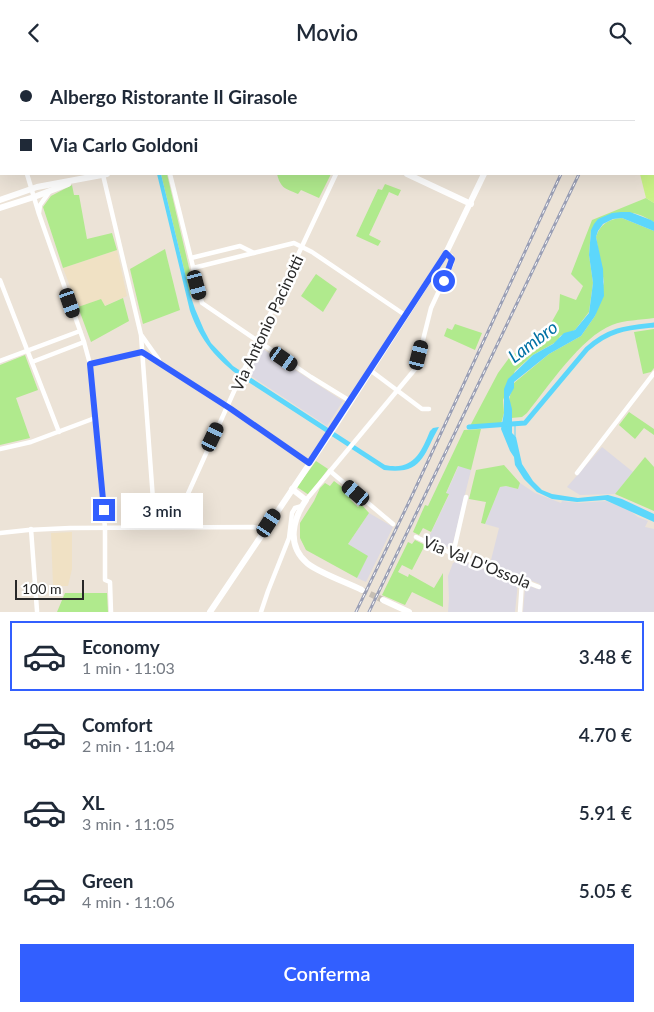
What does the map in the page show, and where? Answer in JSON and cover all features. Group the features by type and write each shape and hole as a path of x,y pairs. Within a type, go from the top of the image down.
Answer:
{"main road":[{"path":"0,200 31,189 100,175"},
{"path":"409,175 471,203"},
{"path":"210,612 331,432 446,253 484,175"},
{"path":"0,208 81,179"},
{"path":"292,489 304,503 294,522 293,536 296,548 303,559 313,567 362,590"},
{"path":"383,600 409,612"}],"street":[{"path":"27,175 90,364 105,527 106,579 110,582 111,612"},
{"path":"105,175 141,335 155,527"},
{"path":"170,175 202,303 350,401"},
{"name":"Via Antonio Pacinotti","path":"173,527 227,406 336,175"},
{"path":"39,214 40,205 50,191"},
{"path":"192,263 254,253 294,243 303,247 405,315"},
{"path":"192,263 240,246 254,253"},
{"path":"261,612 289,538 292,513 295,508 304,503 416,368 431,308 452,259 446,253"},
{"path":"0,280 60,432"},
{"path":"0,361 80,331"},
{"path":"141,335 160,362"},
{"path":"32,362 84,342"},
{"path":"90,364 142,352 227,406 309,463"},
{"path":"370,370 422,409 429,409"},
{"path":"577,473 654,373"},
{"path":"0,449 31,442 95,419"},
{"path":"330,471 393,524"},
{"path":"453,554 466,497"},
{"path":"0,533 31,529 105,527 253,527 266,529"},
{"path":"31,529 37,611"},
{"name":"Via Val D'Ossola","path":"416,537 453,554 538,587"},
{"path":"520,612 522,581"}],"shaded area":[{"path":"117,250 127,296 104,306 101,299 78,307 63,268"},
{"path":"260,347 343,401 327,426 248,374"},
{"path":"602,447 633,472 615,494 580,495 567,487"},
{"path":"459,465 471,470 453,543 448,547 428,539 449,495 446,494"},
{"path":"520,483 535,493 561,503 562,501 579,503 606,501 629,510 638,517 648,521 645,527 654,529 654,612 523,612 525,589 530,586 537,589 540,584 490,564 499,528 485,524 500,487 506,486 518,489"},
{"path":"369,513 393,527 366,582 357,578 367,556 348,544"},
{"path":"72,532 72,569 68,586 53,586 51,533"},
{"path":"459,560 518,582 515,612 448,612 448,576 453,563"}],"green space":[{"path":"161,175 167,175 195,293 190,294"},
{"path":"277,175 330,175 319,198 301,190 298,194 280,183"},
{"path":"640,175 654,175 654,203 646,198"},
{"path":"385,184 401,190 398,196 389,192 369,235 381,241 378,246 356,236 378,189 382,190"},
{"path":"72,185 74,195 79,195 87,239 112,233 117,250 63,268 43,207 51,196"},
{"path":"646,198 654,203 654,222 635,213 628,212 614,216 591,230 589,255 593,283 589,312 575,330 560,336 558,341 533,355 515,371 503,400 504,413 501,424 470,426 498,373 509,358 550,325 559,309 560,294 576,300 583,286 571,274 592,220"},
{"path":"622,218 654,231 654,318 622,322 600,331 577,351 527,413 522,417 511,418 510,398 514,383 549,354 581,336 595,316 604,282 596,237 606,223"},
{"path":"165,249 180,310 143,324 130,269"},
{"path":"316,274 337,289 323,312 301,296"},
{"path":"123,298 129,321 91,342 78,307 101,299 105,306"},
{"path":"455,324 482,333 475,350 444,336 447,328 452,330"},
{"path":"654,329 654,368 651,372 643,374 634,332"},
{"path":"25,355 38,390 16,398 30,438 0,445 0,365"},
{"path":"629,412 654,429 654,435 644,428 635,439 619,425"},
{"path":"481,429 471,470 458,466 446,493 449,494 431,532 423,528 419,535 413,532 425,505 428,506 464,430"},
{"path":"645,457 654,467 654,511 615,494"},
{"path":"316,461 328,469 309,495 297,487"},
{"path":"504,465 520,483 518,489 506,486 500,487 485,524 481,523 486,502 469,499 476,470"},
{"path":"334,481 354,496 350,499 358,507 361,504 369,513 348,544 368,556 357,578 306,550 300,538 300,523 320,488 325,483 330,486"},
{"path":"415,540 425,545 412,570 402,565 398,572 408,577 409,574 434,588 443,573 443,607 412,592 405,605 382,595 408,542 412,544"},
{"path":"65,593 107,593 108,612 57,612"}],"water":[{"path":"157,175 161,175 195,309 211,343 233,366 385,465 403,465 415,459 430,431 433,428 439,427 425,454 414,466 407,469 397,471 384,470 242,378 210,349 190,311"},
{"path":"630,212 651,220 654,222 654,231 622,218 613,219 603,224 598,231 596,237 603,269 604,296 595,316 581,336 549,354 514,382 514,388 509,397 512,409 512,433 516,437 522,464 533,481 542,490 552,494 578,498 608,495 622,499 654,514 654,522 605,500 577,502 552,499 537,492 524,479 515,465 514,457 501,429 504,413 504,389 508,379 533,355 553,344 564,333 575,330 589,313 593,283 589,255 591,230 598,219 612,213"}],"waterway":[{"path":"469,427 525,423 595,342 610,333 654,325"},
{"path":"515,425 515,436"}],"tunnel":[{"path":"362,590 383,600"}],"railway":[{"path":"356,612 561,175"},
{"path":"369,612 579,175"}],"route":[{"path":"104,510 90,364 142,352 225,405 309,463 333,429 446,253 451,256 452,263 444,281"}],"water label":[{"name":"Lambro","path":"533,342"}]}
